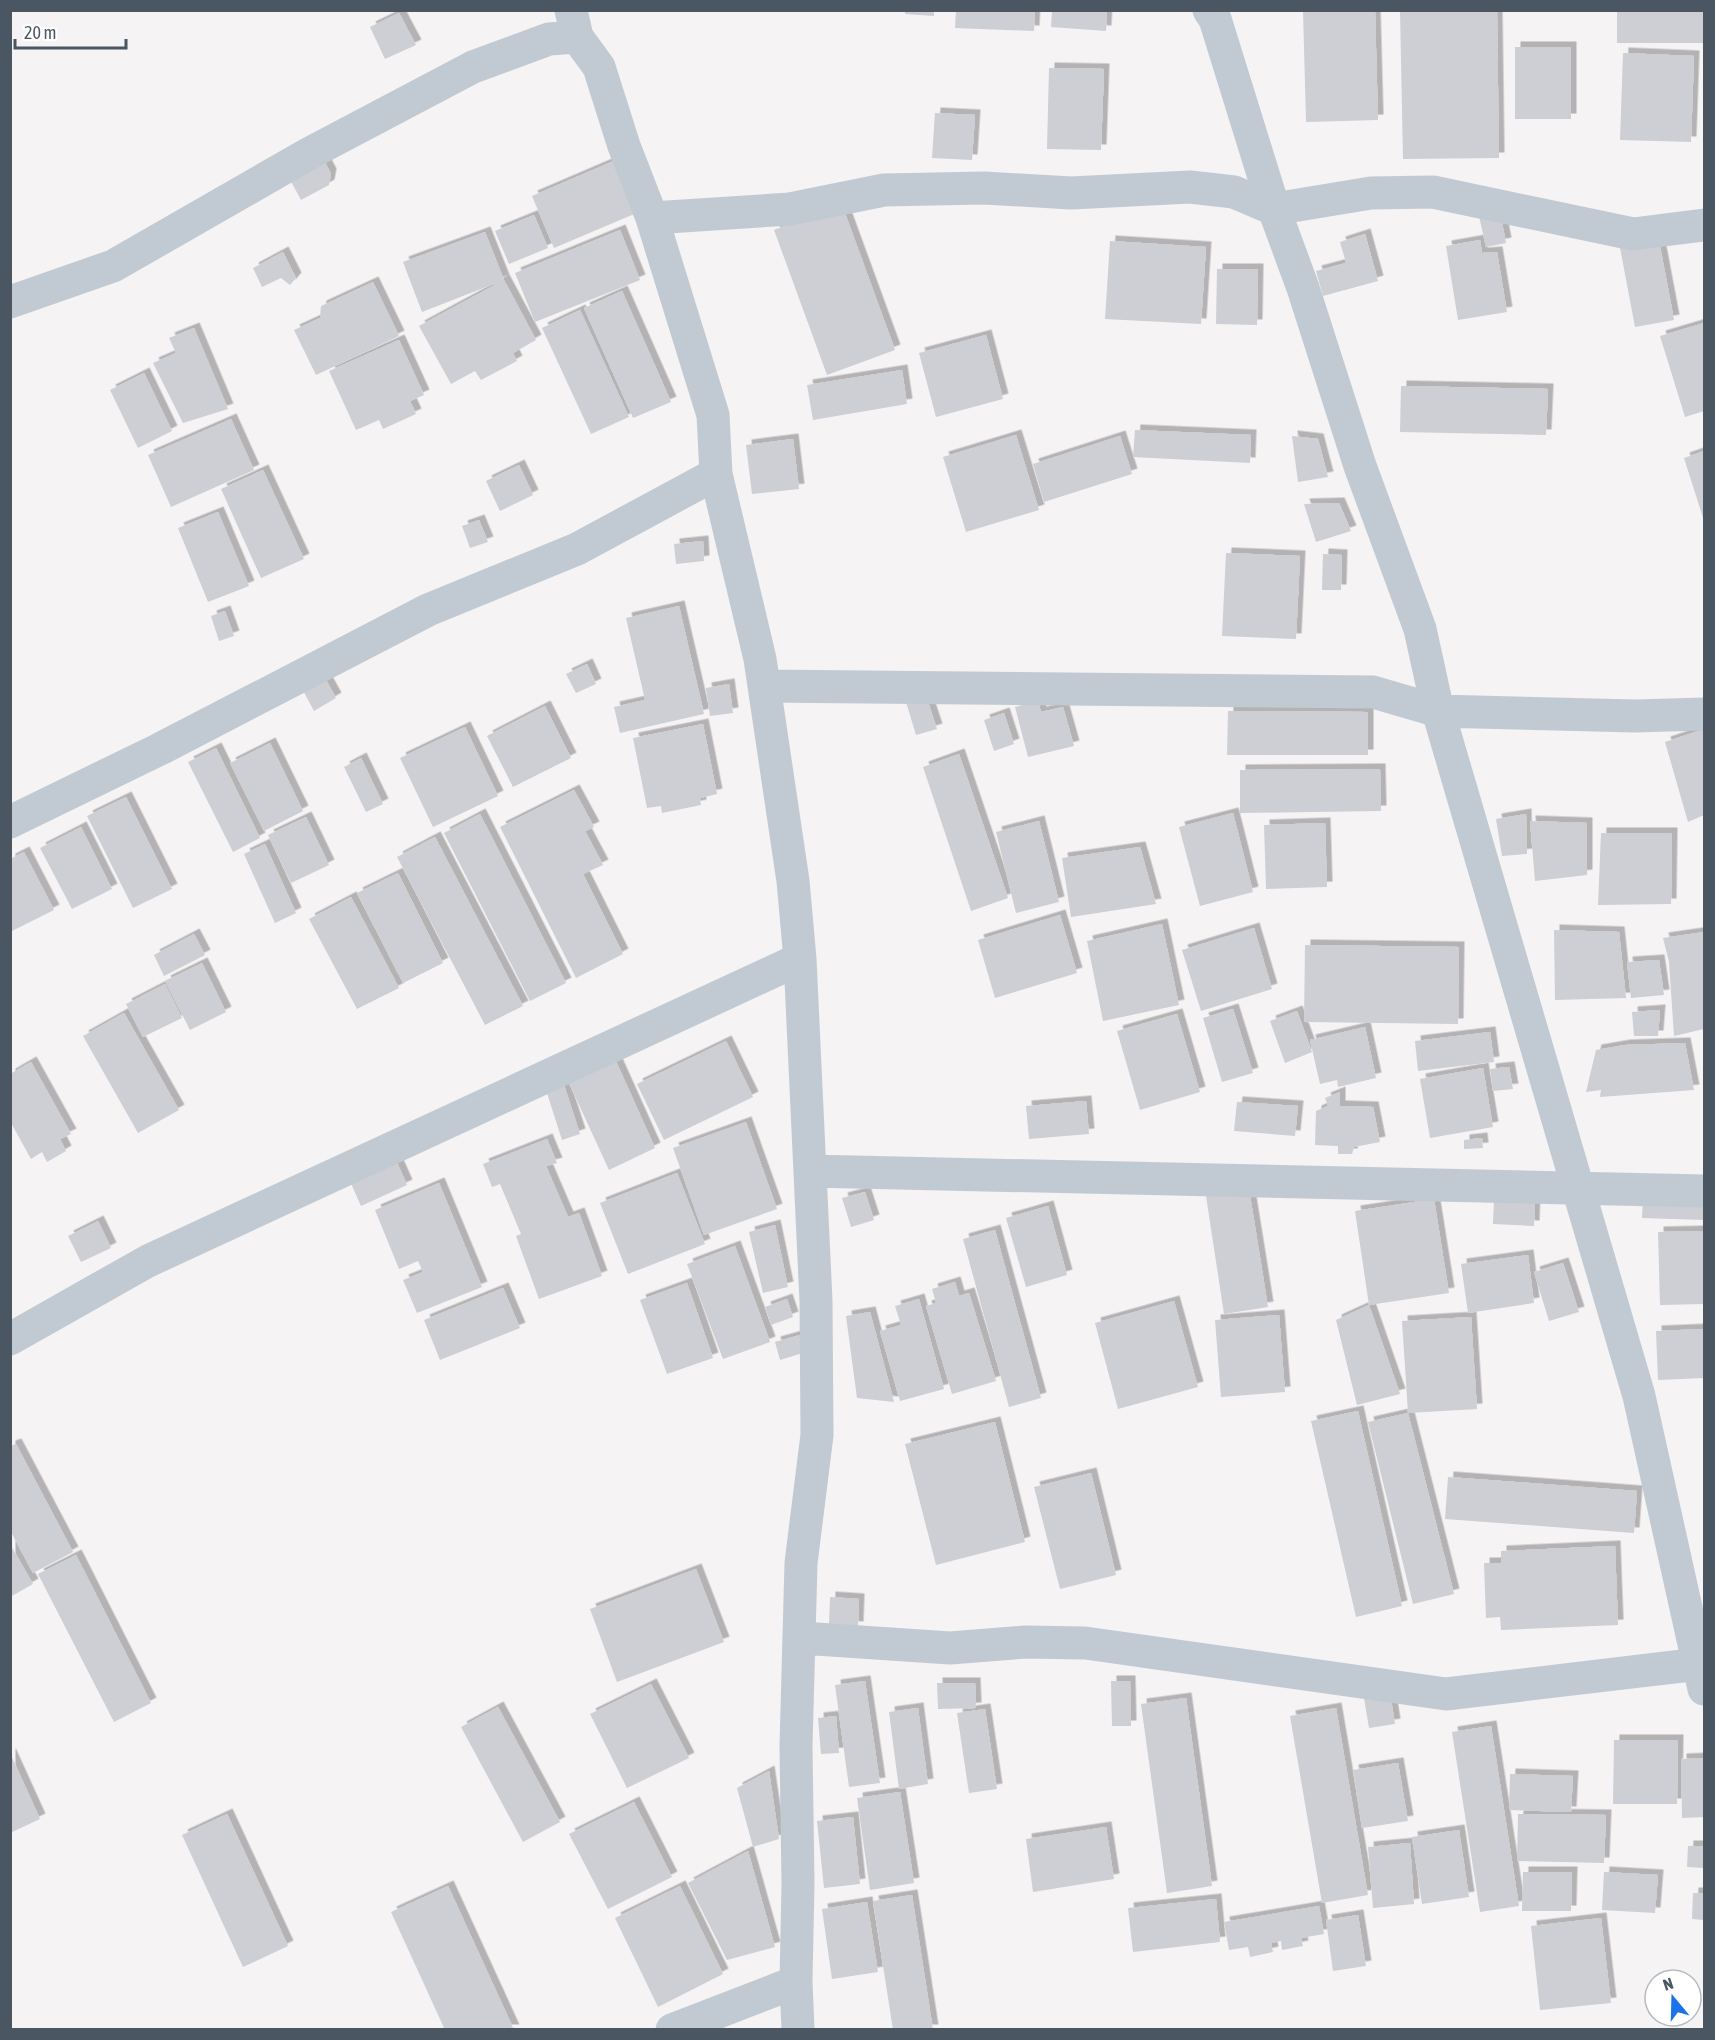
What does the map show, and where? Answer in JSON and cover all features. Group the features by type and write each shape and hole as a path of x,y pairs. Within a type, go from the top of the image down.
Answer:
{"street":[{"path":"801,1638 950,1648 1026,1642 1085,1643 1446,1694 1702,1676 1639,1396 1438,711 1420,629 1360,466 1304,288 1274,209 1215,19 1209,10"},
{"path":"10,302 113,266 310,153 473,67 549,39 574,24 598,67 624,146 652,218 712,415 716,474 760,658 793,881 800,959 816,1300 817,1435 801,1563 801,1638 796,1746 798,2030"},
{"path":"652,218 790,208 884,190 984,188 1071,193 1190,186 1234,192 1274,209 1371,193 1433,192 1633,234 1704,225"},
{"path":"10,822 160,749 428,610 577,549 716,474"},
{"path":"764,686 1373,692 1438,711 1635,716 1704,714"},
{"path":"10,1339 148,1261 800,959"},
{"path":"810,1171 1579,1186 1704,1191"},
{"path":"672,2030 796,1982"}],"building":[{"path":"905,10 934,10 934,16 905,14"},
{"path":"956,10 1035,10 1034,31 955,28"},
{"path":"1052,10 1107,10 1106,31 1051,27"},
{"path":"1303,10 1375,10 1378,120 1306,122"},
{"path":"1400,10 1497,10 1499,158 1403,159"},
{"path":"1617,10 1704,10 1704,43 1617,43"},
{"path":"399,13 416,45 385,59 370,27"},
{"path":"1515,47 1571,47 1571,119 1515,119"},
{"path":"1623,53 1694,56 1691,142 1620,140"},
{"path":"1049,68 1104,69 1101,150 1047,149"},
{"path":"935,113 975,115 972,160 932,158"},
{"path":"320,153 331,174 329,185 301,200 286,172"},
{"path":"616,160 639,212 554,248 532,196"},
{"path":"842,205 895,350 827,375 774,230"},
{"path":"1500,212 1506,243 1486,247 1479,216"},
{"path":"534,215 548,248 509,264 495,231"},
{"path":"620,230 640,280 535,322 515,273"},
{"path":"1657,230 1674,320 1635,327 1618,237"},
{"path":"485,232 504,280 422,312 403,262"},
{"path":"1365,234 1378,281 1323,296 1316,271 1346,263 1340,242"},
{"path":"1480,240 1482,253 1497,252 1507,312 1458,320 1446,246"},
{"path":"1110,241 1206,247 1201,324 1105,319"},
{"path":"283,252 296,278 290,285 281,278 262,287 253,268"},
{"path":"1217,269 1258,269 1257,325 1216,324"},
{"path":"504,280 536,340 513,353 517,361 481,380 475,371 451,384 419,326"},
{"path":"373,282 399,336 316,375 294,330 320,318 321,306"},
{"path":"622,291 671,402 633,418 584,308"},
{"path":"580,310 629,417 591,434 542,328"},
{"path":"1704,323 1704,411 1685,417 1660,336"},
{"path":"194,328 228,409 183,423 153,363 176,353 169,338"},
{"path":"986,335 1003,399 936,417 919,353"},
{"path":"399,340 424,395 410,401 416,414 383,429 379,420 356,430 329,371"},
{"path":"902,370 907,404 813,420 807,385"},
{"path":"144,373 172,431 138,448 110,390"},
{"path":"1401,386 1548,389 1546,435 1400,432"},
{"path":"231,419 254,470 171,507 148,455"},
{"path":"1135,430 1251,435 1250,463 1133,457"},
{"path":"1016,435 1039,510 966,532 943,457"},
{"path":"1120,436 1132,474 1044,502 1033,464"},
{"path":"1292,436 1318,439 1328,477 1298,482"},
{"path":"793,439 799,489 752,494 746,445"},
{"path":"1704,451 1704,521 1684,458"},
{"path":"519,465 533,495 500,511 486,481"},
{"path":"263,470 304,559 261,578 221,489"},
{"path":"1339,503 1351,531 1316,542 1304,504"},
{"path":"218,512 249,586 208,602 178,528"},
{"path":"479,520 488,542 470,548 462,526"},
{"path":"703,541 704,561 676,564 674,544"},
{"path":"1226,553 1300,556 1296,639 1222,636"},
{"path":"1323,554 1342,555 1341,590 1322,590"},
{"path":"679,606 704,714 620,733 614,707 645,700 626,618"},
{"path":"225,611 234,636 219,641 211,616"},
{"path":"587,664 596,684 576,693 566,674"},
{"path":"321,671 336,698 314,711 299,683"},
{"path":"729,684 733,713 710,716 706,688"},
{"path":"926,696 937,729 916,735 906,702"},
{"path":"1038,701 1041,712 1063,707 1074,746 1028,757 1015,707"},
{"path":"545,706 571,758 513,787 487,736"},
{"path":"1228,711 1368,712 1368,755 1227,755"},
{"path":"1004,713 1014,744 994,751 984,720"},
{"path":"703,724 717,794 700,798 701,805 662,813 661,806 647,808 633,738"},
{"path":"465,727 498,796 433,827 400,758"},
{"path":"1704,729 1704,815 1688,822 1665,742"},
{"path":"270,743 303,811 264,831 230,763"},
{"path":"216,748 260,838 233,852 188,762"},
{"path":"959,754 1008,898 971,911 923,767"},
{"path":"361,758 383,804 366,812 344,767"},
{"path":"1380,769 1381,811 1240,813 1240,770"},
{"path":"574,790 594,827 585,831 603,865 583,874 623,954 576,978 500,827"},
{"path":"126,797 172,889 133,908 87,816"},
{"path":"1233,813 1253,892 1200,906 1179,827"},
{"path":"480,814 566,983 530,1001 444,833"},
{"path":"1526,814 1527,854 1502,856 1496,819"},
{"path":"306,817 329,865 291,883 268,835"},
{"path":"1039,821 1059,902 1016,913 996,832"},
{"path":"1530,821 1587,823 1587,875 1535,881"},
{"path":"1325,823 1327,887 1266,889 1264,825"},
{"path":"81,827 112,889 72,909 40,848"},
{"path":"1601,833 1672,833 1671,904 1598,905"},
{"path":"435,837 523,1006 485,1025 397,857"},
{"path":"265,844 296,913 275,923 244,854"},
{"path":"1140,847 1156,904 1071,917 1062,858"},
{"path":"24,852 54,910 10,932 10,859"},
{"path":"398,873 443,963 403,983 357,893"},
{"path":"351,897 399,988 357,1009 309,919"},
{"path":"1060,915 1077,973 995,998 978,940"},
{"path":"1162,924 1179,1005 1103,1021 1087,941"},
{"path":"1254,928 1272,989 1201,1011 1182,950"},
{"path":"1554,930 1619,932 1626,998 1555,1000"},
{"path":"1704,932 1704,1029 1674,1036 1669,962 1663,938"},
{"path":"194,934 205,955 164,976 154,955"},
{"path":"1305,945 1459,947 1458,1024 1304,1022"},
{"path":"1659,960 1664,995 1631,998 1627,962"},
{"path":"202,963 226,1012 190,1030 165,981"},
{"path":"165,984 182,1018 143,1037 126,1004"},
{"path":"1233,1009 1253,1073 1222,1082 1203,1018"},
{"path":"1660,1010 1658,1036 1634,1036 1632,1012"},
{"path":"1297,1011 1312,1052 1285,1063 1270,1021"},
{"path":"124,1013 179,1110 138,1133 83,1036"},
{"path":"1177,1014 1200,1092 1140,1110 1117,1031"},
{"path":"1365,1027 1376,1078 1338,1087 1337,1080 1320,1084 1310,1040"},
{"path":"1490,1032 1494,1062 1418,1071 1415,1041"},
{"path":"726,1041 753,1097 664,1140 637,1084"},
{"path":"1685,1043 1694,1090 1600,1097 1601,1090 1586,1092 1596,1050 1625,1045"},
{"path":"615,1059 655,1148 609,1170 568,1081"},
{"path":"31,1062 71,1134 60,1139 66,1151 47,1162 42,1152 31,1159 10,1121 10,1074"},
{"path":"1509,1067 1513,1089 1493,1091 1490,1069"},
{"path":"1483,1068 1493,1127 1430,1138 1420,1079"},
{"path":"564,1085 580,1134 562,1140 546,1090"},
{"path":"1340,1092 1340,1106 1373,1107 1380,1142 1354,1147 1352,1154 1338,1154 1338,1146 1315,1145 1316,1111 1328,1106 1325,1098"},
{"path":"1086,1101 1089,1134 1029,1139 1026,1106"},
{"path":"1237,1102 1298,1106 1295,1136 1234,1131"},
{"path":"746,1122 777,1209 704,1235 673,1148"},
{"path":"1482,1138 1483,1148 1464,1149 1464,1140"},
{"path":"547,1139 557,1163 546,1166 568,1217 579,1213 602,1276 539,1299 516,1236 521,1234 500,1184 492,1187 483,1164"},
{"path":"395,1158 407,1185 361,1206 349,1179"},
{"path":"677,1173 705,1244 628,1274 600,1203"},
{"path":"439,1183 482,1287 417,1313 403,1280 423,1272 418,1261 399,1269 375,1210"},
{"path":"1249,1189 1268,1307 1224,1314 1206,1196"},
{"path":"865,1192 874,1220 851,1227 842,1198"},
{"path":"1643,1197 1704,1199 1704,1220 1642,1218"},
{"path":"1434,1199 1449,1293 1369,1305 1355,1211"},
{"path":"1494,1199 1535,1200 1534,1226 1493,1224"},
{"path":"1048,1206 1067,1275 1026,1287 1006,1218"},
{"path":"98,1221 111,1248 81,1262 68,1236"},
{"path":"775,1225 788,1287 763,1293 749,1232"},
{"path":"995,1230 1041,1398 1009,1407 963,1239"},
{"path":"1704,1231 1704,1304 1660,1305 1658,1232"},
{"path":"735,1246 770,1342 723,1359 687,1264"},
{"path":"1528,1255 1534,1303 1468,1313 1461,1264"},
{"path":"1563,1263 1579,1312 1549,1321 1534,1272"},
{"path":"955,1282 959,1296 969,1293 996,1381 952,1394 926,1306 936,1303 932,1289"},
{"path":"687,1283 713,1358 667,1374 640,1300"},
{"path":"503,1288 520,1328 440,1360 424,1320"},
{"path":"787,1299 793,1317 771,1325 765,1307"},
{"path":"919,1299 944,1389 900,1401 880,1331 901,1325 895,1306"},
{"path":"1174,1301 1198,1387 1118,1409 1095,1323"},
{"path":"1369,1305 1400,1394 1357,1405 1336,1320"},
{"path":"870,1312 894,1402 857,1398 846,1316"},
{"path":"1279,1315 1285,1392 1221,1397 1215,1320"},
{"path":"1471,1317 1477,1409 1408,1413 1402,1321"},
{"path":"1704,1329 1704,1378 1658,1380 1656,1331"},
{"path":"800,1335 806,1352 780,1360 775,1342"},
{"path":"1358,1411 1402,1606 1356,1617 1311,1421"},
{"path":"1408,1413 1454,1594 1413,1604 1368,1422"},
{"path":"995,1422 1025,1542 936,1565 905,1444"},
{"path":"16,1444 73,1552 33,1573 10,1530 10,1446"},
{"path":"1091,1473 1116,1575 1060,1589 1034,1487"},
{"path":"1448,1477 1637,1491 1634,1533 1445,1519"},
{"path":"10,1544 33,1584 10,1597"},
{"path":"1615,1546 1618,1625 1501,1630 1500,1617 1486,1618 1484,1563 1501,1563 1501,1551"},
{"path":"76,1555 151,1703 114,1722 38,1574"},
{"path":"696,1569 724,1642 617,1682 590,1609"},
{"path":"830,1597 859,1599 858,1627 829,1625"},
{"path":"865,1681 880,1783 849,1787 835,1685"},
{"path":"1111,1681 1130,1681 1131,1726 1112,1726"},
{"path":"937,1683 975,1683 976,1708 938,1709"},
{"path":"651,1684 689,1758 627,1788 590,1714"},
{"path":"1390,1693 1395,1724 1369,1728 1364,1698"},
{"path":"1186,1698 1212,1886 1167,1893 1141,1704"},
{"path":"498,1707 560,1822 523,1842 461,1727"},
{"path":"918,1708 928,1784 899,1789 889,1712"},
{"path":"1336,1708 1368,1895 1322,1903 1290,1716"},
{"path":"985,1709 997,1789 969,1793 957,1713"},
{"path":"836,1716 839,1753 821,1754 818,1718"},
{"path":"1491,1726 1519,1906 1480,1912 1452,1732"},
{"path":"1614,1740 1678,1740 1677,1804 1613,1804"},
{"path":"10,1753 40,1819 10,1833"},
{"path":"1704,1758 1704,1817 1682,1818 1681,1759"},
{"path":"1398,1763 1408,1821 1362,1828 1353,1770"},
{"path":"769,1771 779,1839 753,1847 737,1788"},
{"path":"1510,1774 1573,1776 1571,1812 1509,1810"},
{"path":"900,1792 914,1883 870,1890 857,1798"},
{"path":"634,1802 672,1877 608,1909 569,1834"},
{"path":"227,1814 288,1946 243,1967 182,1835"},
{"path":"1518,1814 1606,1815 1604,1863 1517,1861"},
{"path":"853,1817 860,1884 824,1888 817,1821"},
{"path":"1106,1827 1114,1879 1033,1892 1026,1839"},
{"path":"1459,1830 1469,1897 1422,1904 1412,1837"},
{"path":"1410,1843 1414,1904 1373,1908 1368,1847"},
{"path":"1688,1846 1704,1846 1704,1868 1687,1867"},
{"path":"748,1851 775,1947 727,1960 688,1883"},
{"path":"1523,1872 1572,1872 1571,1911 1522,1911"},
{"path":"1604,1872 1658,1875 1655,1913 1602,1910"},
{"path":"448,1886 514,2030 445,2030 391,1912"},
{"path":"680,1886 723,1974 658,2007 615,1918"},
{"path":"1693,1893 1704,1893 1704,1920 1692,1919"},
{"path":"912,1895 933,2030 893,2030 873,1901"},
{"path":"1216,1899 1220,1942 1133,1952 1128,1908"},
{"path":"867,1902 878,1972 832,1979 822,1909"},
{"path":"1319,1906 1324,1934 1301,1938 1303,1946 1282,1950 1281,1941 1271,1943 1273,1952 1250,1957 1248,1947 1229,1950 1224,1922"},
{"path":"1358,1915 1366,1966 1333,1971 1326,1920"},
{"path":"1601,1918 1611,2003 1540,2010 1531,1926"}]}
